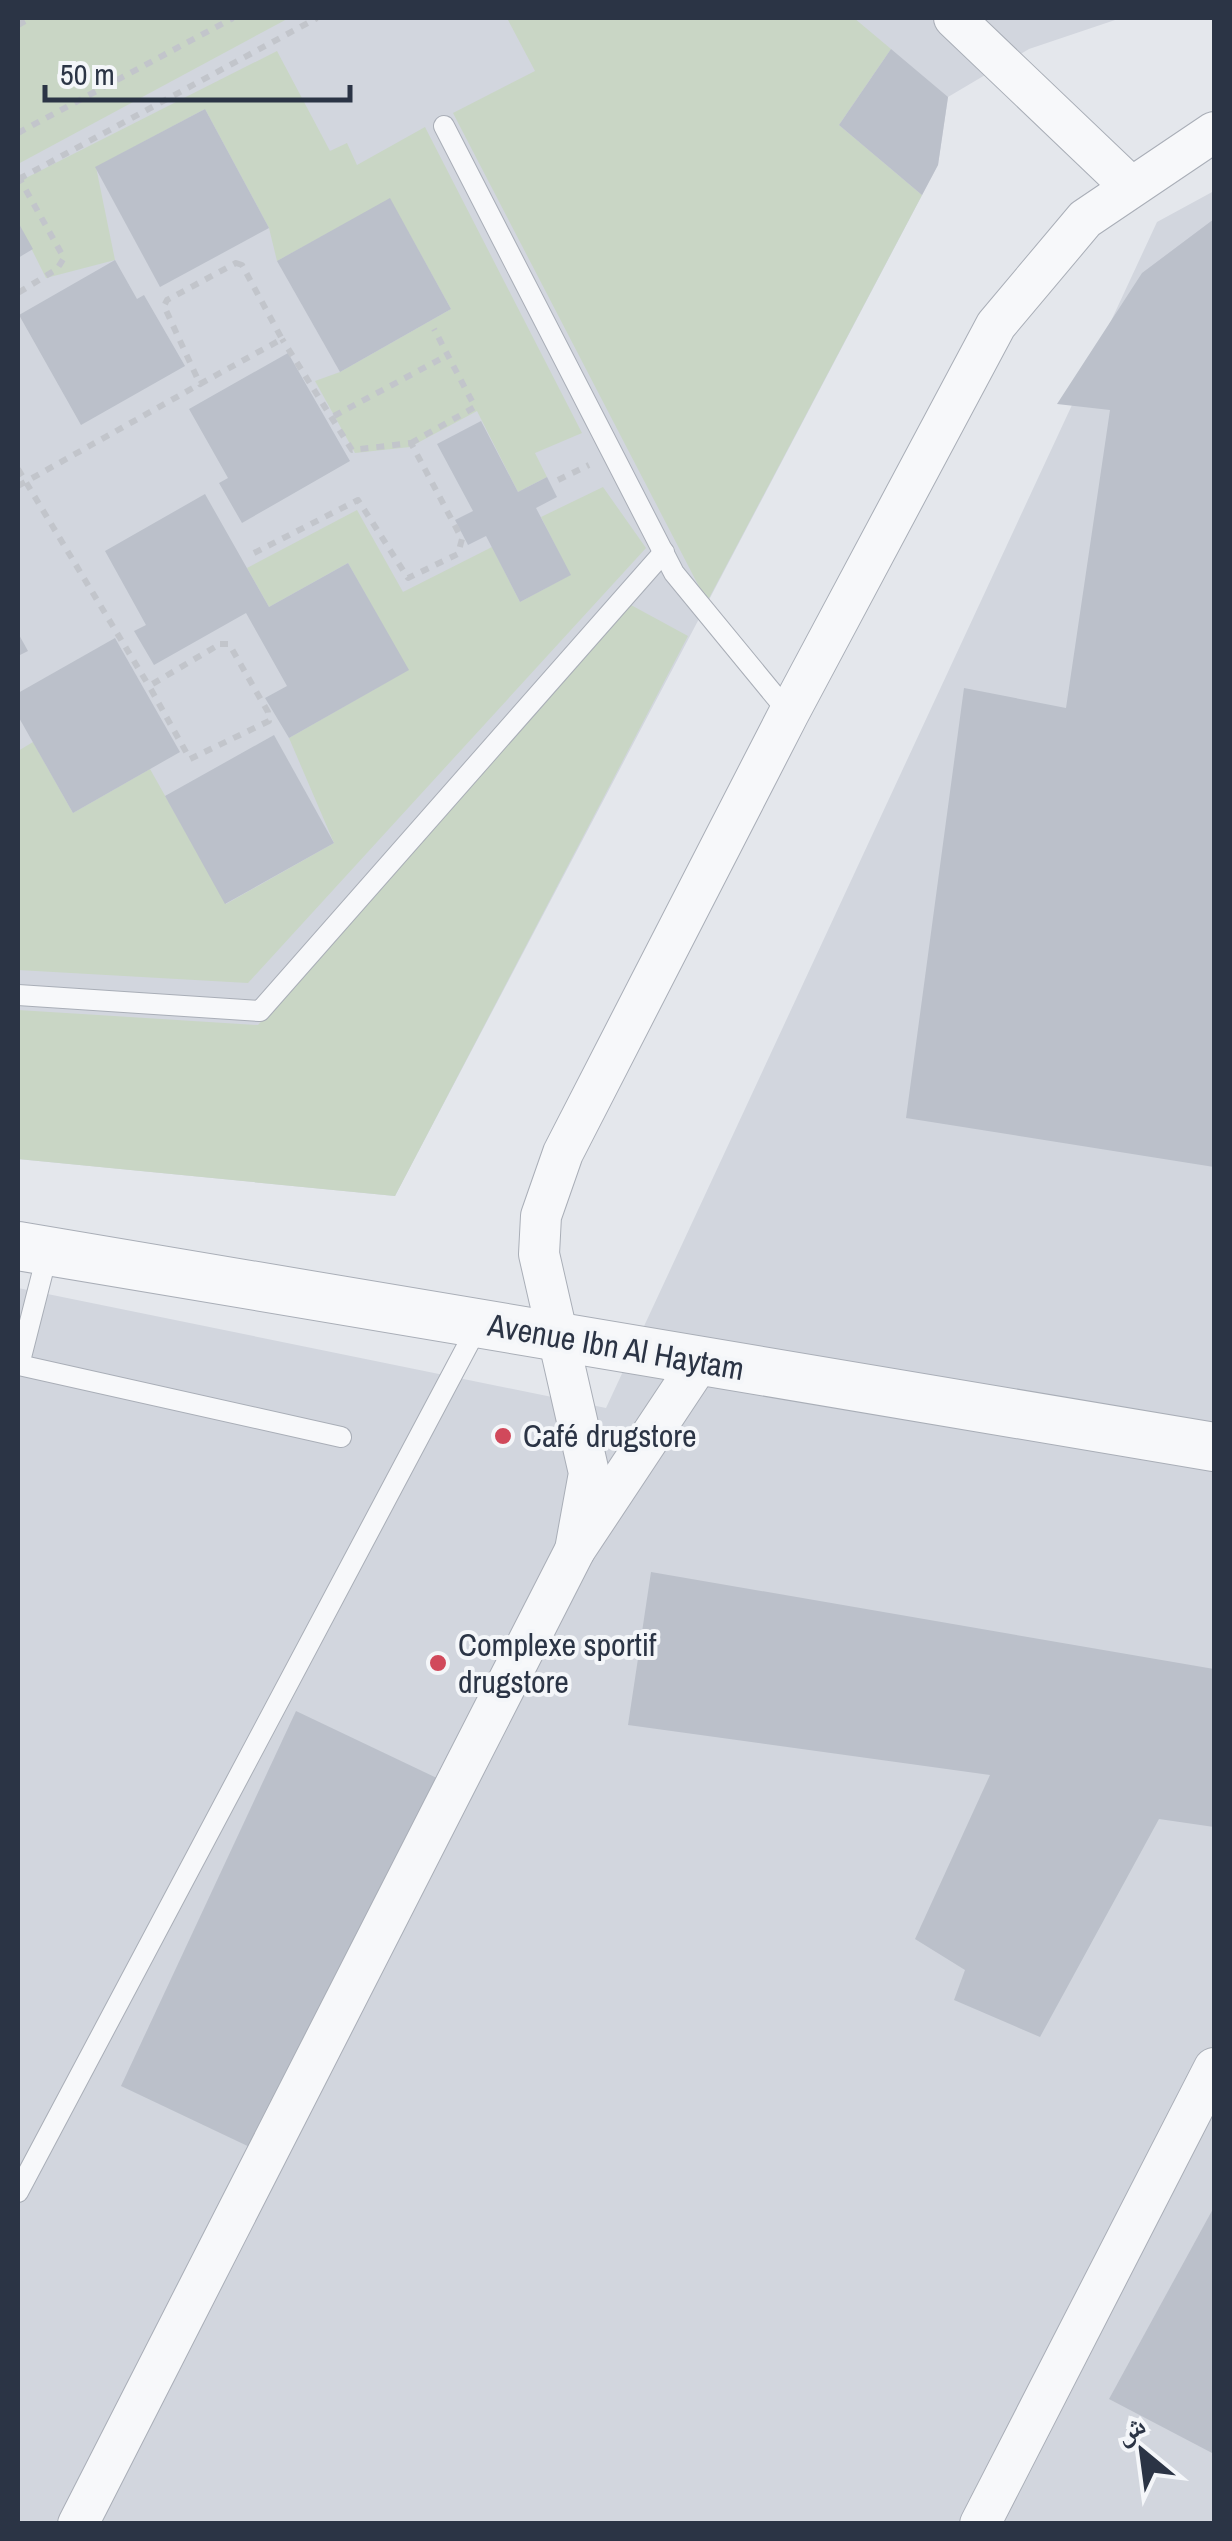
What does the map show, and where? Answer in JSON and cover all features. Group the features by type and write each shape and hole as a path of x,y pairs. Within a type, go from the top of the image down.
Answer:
{"street":[{"path":"954,18 1130,186"},
{"path":"575,1550 589,1472 539,1254 541,1216 563,1153 789,713 996,325 1085,219 1214,132"},
{"name":"Avenue Ibn Al Haytam","path":"33,1248 1214,1447"},
{"path":"78,2524 575,1550 699,1363"},
{"path":"980,2524 1214,2068"}],"lane":[{"path":"444,126 664,552 684,586 789,713"},
{"path":"18,996 260,1011 664,552"},
{"path":"33,1248 18,1366 341,1437"},
{"path":"21,2178 480,1322"}],"path":[{"path":"18,25 31,18"},
{"path":"18,133 233,18"},
{"path":"18,294 57,269 64,258 18,178 316,18"},
{"path":"200,384 164,312 167,300 231,264 242,265 282,338 353,451 411,444 476,407 434,329"},
{"path":"21,484 282,338"},
{"path":"334,416 448,354"},
{"path":"254,554 358,500 408,578 458,554 462,539 411,444"},
{"path":"18,469 21,484 150,686 190,760 268,720 268,712 230,644 224,642 150,686"}],"shaded area":[{"path":"18,18 1121,18 1029,49 948,97 938,165 395,1196 18,1159"},
{"path":"1214,191 1214,2523 18,2523 18,1288 606,1408 1157,222"}],"green space":[{"path":"18,18 289,18 18,164"},
{"path":"507,18 854,18 891,49 839,125 922,195 707,602 453,113 535,71"},
{"path":"277,51 330,151 347,143 357,165 425,127 582,433 535,453 547,477 518,492 477,411 410,447 355,453 315,381 340,372 451,309 390,199 277,261 269,228 205,109 96,167 115,260 46,278 18,222 18,182"},
{"path":"603,487 646,548 248,983 18,970 18,751 33,742 73,813 150,769 226,904 334,843 289,738 408,670 348,563 269,607 247,568 357,510 403,592 492,547 520,602 570,575 541,517"},
{"path":"631,605 688,636 395,1196 18,1159 18,1010 258,1025"}],"building":[{"path":"891,49 948,97 938,165 922,195 839,125"},
{"path":"205,109 269,228 160,287 95,167"},
{"path":"390,198 451,309 340,372 277,261"},
{"path":"1214,219 1214,1167 906,1118 964,688 1066,708 1110,410 1057,404 1142,273"},
{"path":"18,222 33,249 18,258"},
{"path":"115,260 137,299 144,295 185,366 81,425 19,315"},
{"path":"288,353 350,461 242,523 219,483 228,478 189,409"},
{"path":"481,421 518,492 547,477 557,497 536,508 571,575 520,602 486,536 468,545 455,520 473,511 437,444"},
{"path":"205,494 269,607 348,563 409,670 289,738 265,698 287,686 246,613 154,665 134,631 146,625 105,551"},
{"path":"18,633 28,651 18,656"},
{"path":"115,638 180,752 73,813 18,716 18,693"},
{"path":"274,735 334,843 225,904 165,796"},
{"path":"651,1572 1214,1669 1214,1827 1159,1819 1040,2037 954,2000 965,1970 915,1939 990,1775 628,1725"},
{"path":"296,1711 441,1780 260,2152 121,2086"},
{"path":"1214,2207 1214,2454 1109,2399"}],"place":[{"name":"Café drugstore","path":"503,1436"},
{"name":"Complexe sportif drugstore","path":"438,1663"}]}
